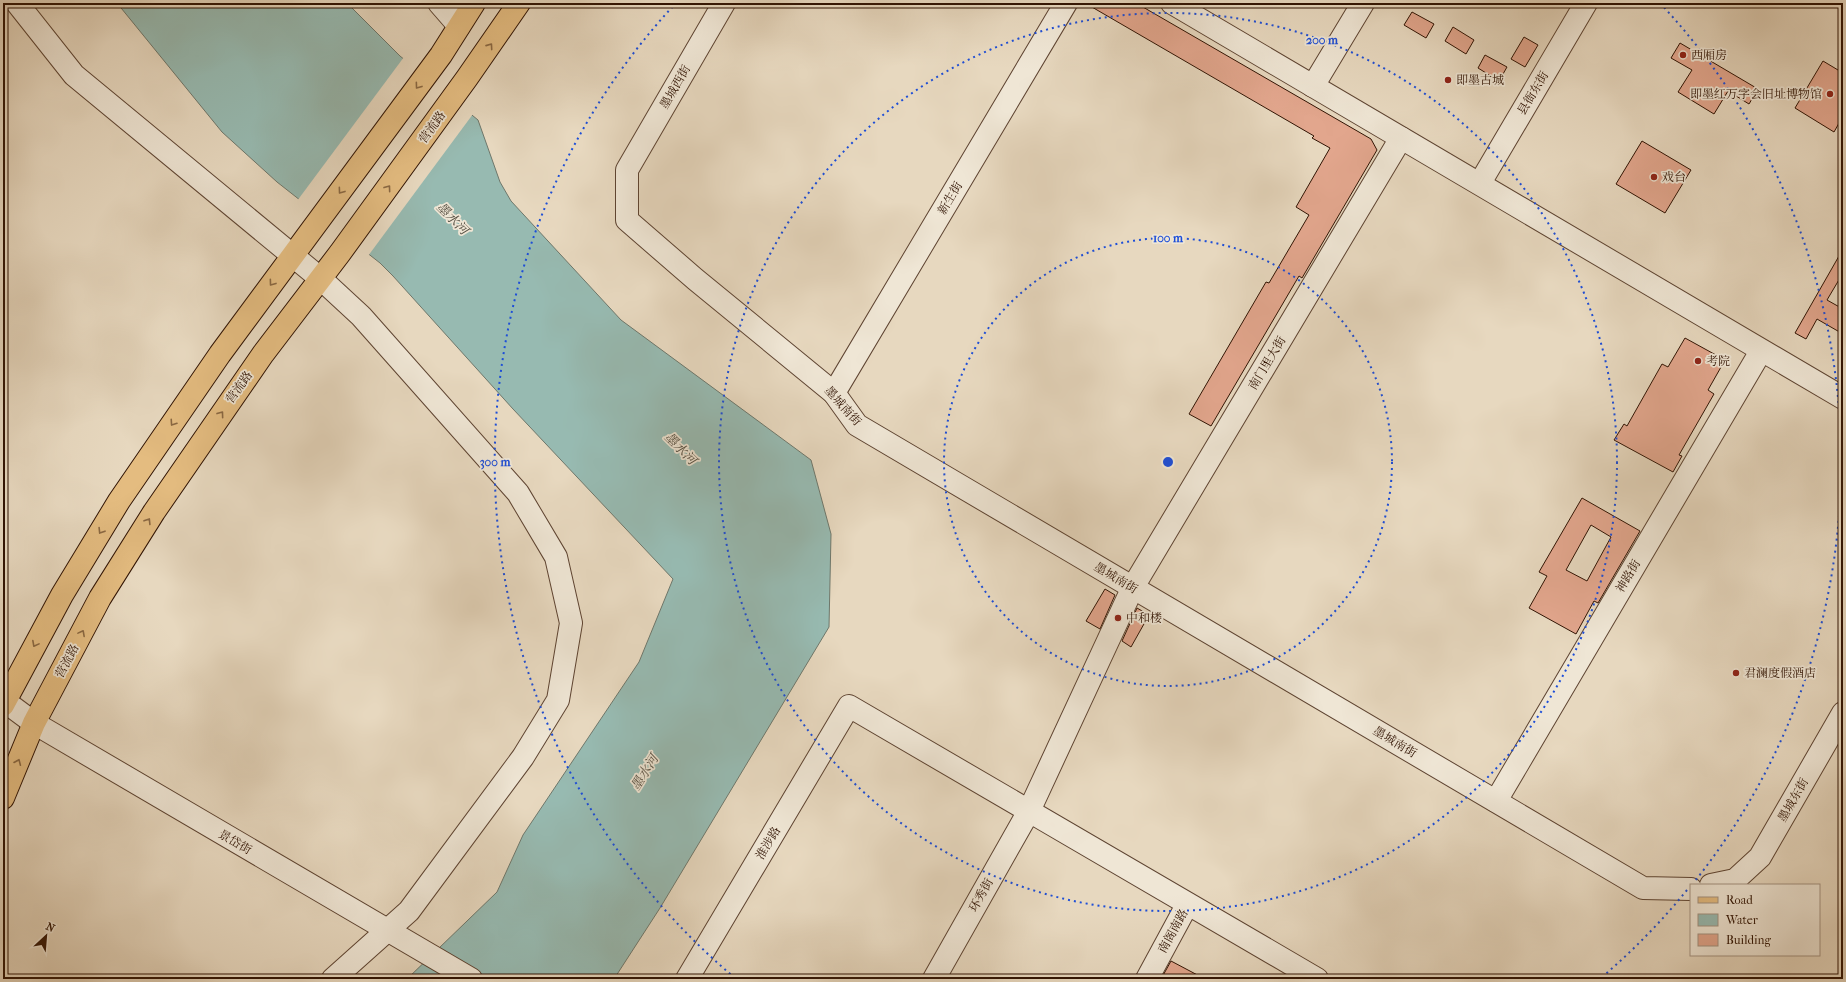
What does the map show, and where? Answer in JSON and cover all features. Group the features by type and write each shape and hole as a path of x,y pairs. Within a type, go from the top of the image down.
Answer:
{"main road":[{"path":"4,702 62,595 119,501 220,354 313,230 441,54 474,3"},
{"name":"营流路","path":"3,798 34,724 100,598 154,512 263,354 340,253 467,78 519,3"}],"street":[{"path":"3,12 17,3 74,75 321,279 361,316 518,493 556,557 570,623 558,700 523,757 409,911 333,979"},
{"path":"439,3 459,26"},
{"name":"墨城西街","path":"626,170 724,3"},
{"name":"新生街","path":"834,393 1066,3"},
{"path":"1172,3 1843,398"},
{"path":"1313,86 1362,3"},
{"name":"县衙东街","path":"1480,183 1586,3"},
{"name":"南门里大街","path":"1029,811 1133,587 1401,138"},
{"name":"墨城南街","path":"626,170 627,220 694,279 834,393 857,425 1643,888 1690,890"},
{"name":"神路街","path":"1496,801 1761,351"},
{"name":"景岱街","path":"4,702 34,724 471,979"},
{"name":"淮涉路","path":"687,979 849,706 1029,811"},
{"name":"墨城东街","path":"1716,884 1735,880 1760,857 1843,713"},
{"path":"1029,811 1187,905 1317,979"},
{"name":"环秀街","path":"934,979 1029,811"},
{"name":"南阁南路","path":"1147,979 1187,905"}],"water":[{"name":"墨水河","path":"117,3 347,3 400,56 478,120 500,182 511,201 621,320 811,460 831,534 829,627 660,908 614,979 407,979 497,892 523,835 639,662 673,579 513,409 380,263 277,182 222,132"}],"pier":[{"path":"404,57 473,114 368,256 297,201"}],"building":[{"path":"1085,3 1136,3 1371,139 1377,150 1302,278 1299,276 1211,426 1189,414 1266,282 1269,283 1309,215 1296,207 1330,148 1312,138 1314,136"},
{"path":"1412,12 1434,24 1426,38 1404,25"},
{"path":"1453,27 1474,40 1466,54 1445,41"},
{"path":"1524,37 1538,45 1525,67 1511,59"},
{"path":"1680,43 1758,89 1749,104 1728,91 1714,114 1678,92 1692,70 1671,58"},
{"path":"1485,55 1507,67 1499,81 1478,68"},
{"path":"1823,61 1843,73 1843,116 1834,132 1795,108"},
{"name":"戏台","path":"1642,141 1691,170 1665,213 1616,184"},
{"path":"1843,249 1843,273 1827,300 1843,309 1843,334 1817,319 1806,339 1795,333"},
{"path":"1685,338 1725,360 1708,390 1714,394 1679,455 1682,456 1673,472 1614,440 1624,424 1627,426 1662,364 1668,367"},
{"path":"1582,498 1640,531 1598,603 1594,601 1576,634 1529,608 1547,576 1539,572","holes":["1591,525 1611,537 1587,581 1566,570"]},
{"path":"1105,589 1115,595 1100,629 1086,621"},
{"path":"1137,608 1149,615 1131,647 1122,641"},
{"path":"1171,961 1205,979 1161,979"}],"place":[{"name":"西厢房","path":"1683,55"},
{"name":"即墨古城","path":"1448,80"},
{"name":"即墨红万字会旧址博物馆","path":"1830,94"},
{"name":"戏台","path":"1654,177"},
{"name":"考院","path":"1698,361"},
{"name":"中和楼","path":"1118,618"},
{"name":"君澜度假酒店","path":"1736,673"}]}
